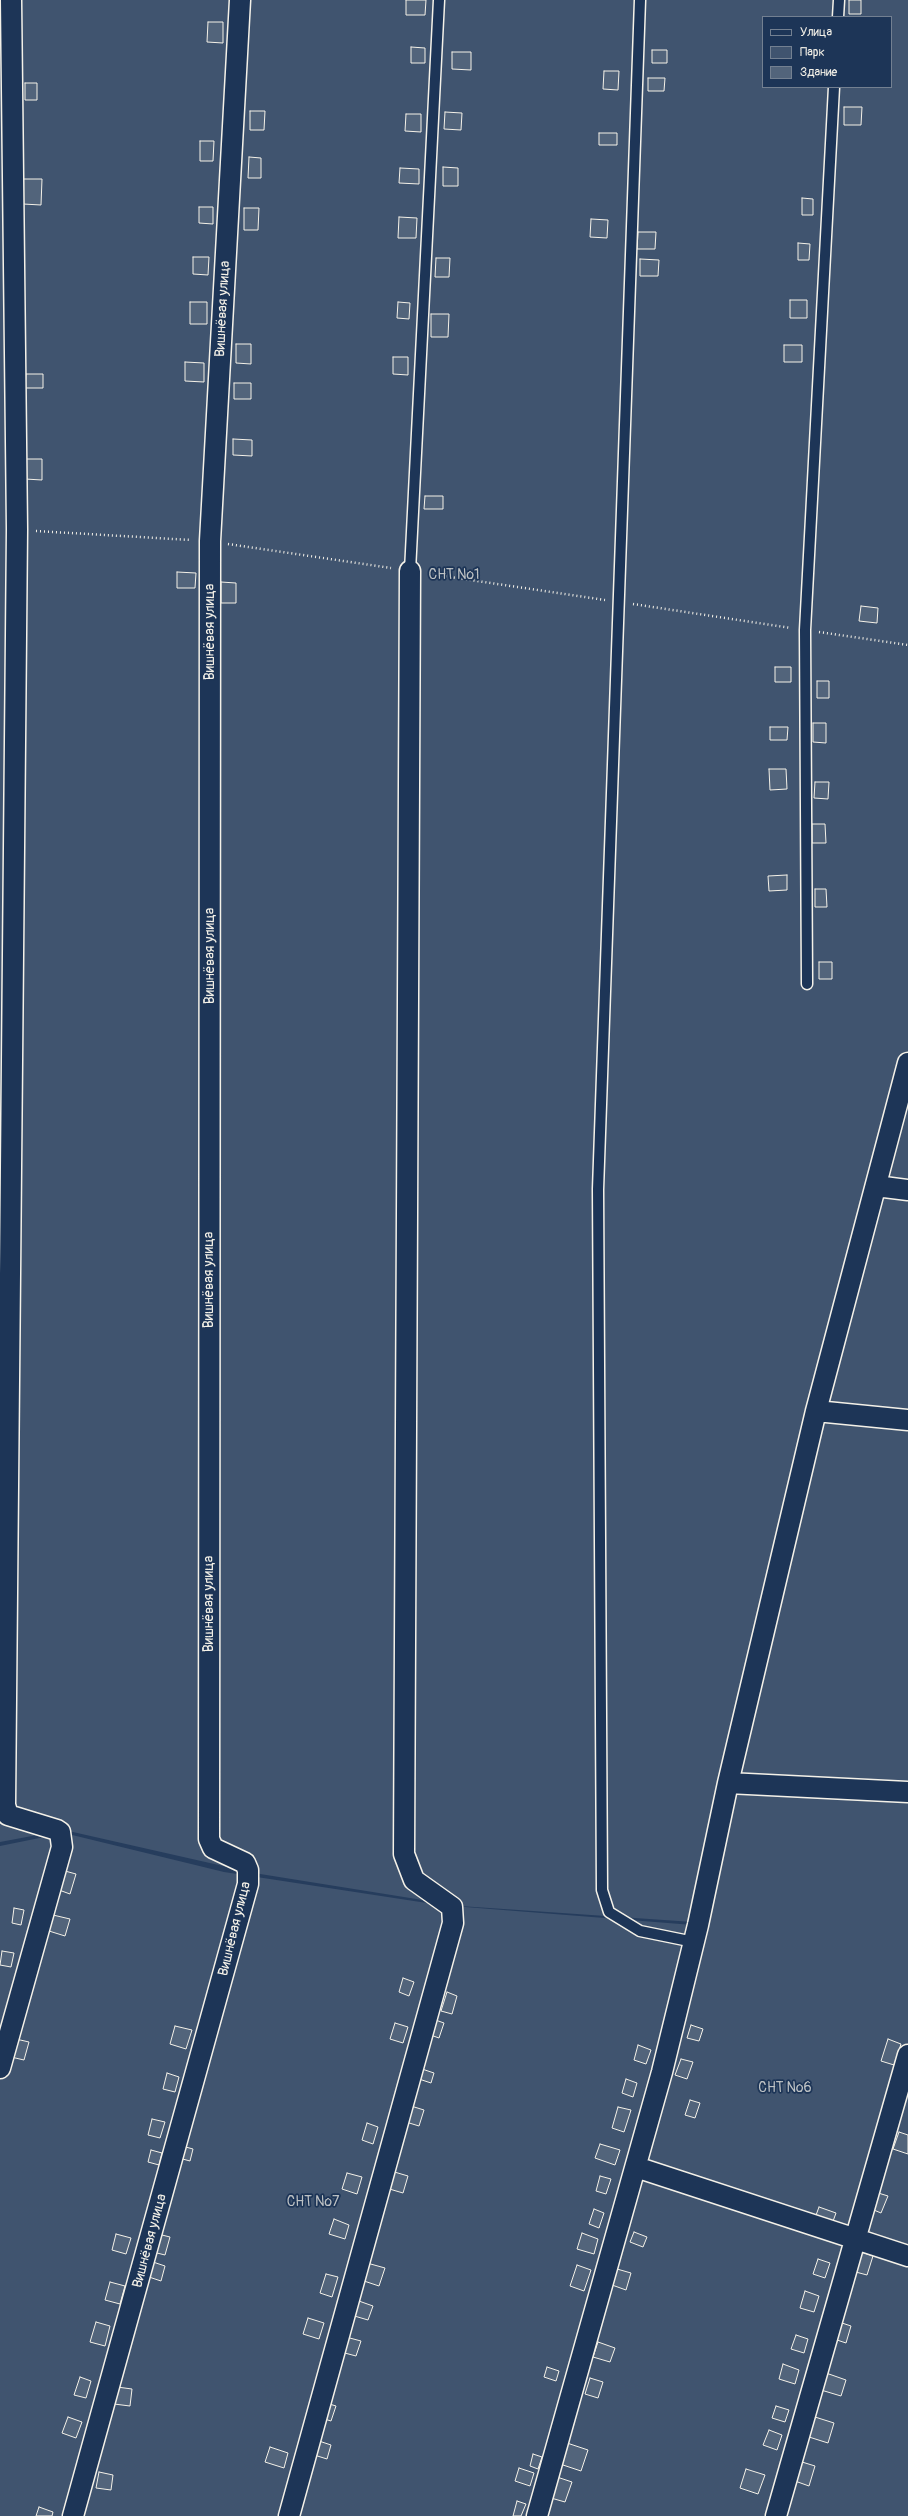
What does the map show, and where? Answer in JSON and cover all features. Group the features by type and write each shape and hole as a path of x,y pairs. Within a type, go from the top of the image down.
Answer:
{"street":[{"path":"0,2068 62,1847 60,1832 8,1815 5,1806 17,529 11,0"},
{"name":"Вишнёвая улица","path":"73,2516 248,1884 248,1870 245,1863 213,1848 209,1839 210,541 240,0"},
{"path":"289,2516 453,1923 452,1907 414,1880 404,1854 410,571"},
{"path":"538,2516 662,2072 694,1942 728,1783 816,1411 908,1063"},
{"path":"876,1186 908,1190"},
{"path":"816,1411 908,1420"},
{"path":"728,1783 908,1792"},
{"path":"776,2516 908,2055"},
{"path":"636,2167 855,2240 908,2256"}],"lane":[{"path":"410,571 440,0"},
{"path":"640,0 598,1189 602,1890 609,1912 640,1931 694,1942"},
{"path":"838,16 839,0"},
{"path":"807,984 805,630 834,88"}],"path":[{"path":"17,529 210,541 908,645"}],"green space":[{"name":"СНТ №1","path":"0,0 908,0 908,2516 0,2516 0,1846 64,1833 224,1872 440,1905 693,1925 693,1922 460,1906 254,1873 64,1830 0,1842"}],"building":[{"path":"406,0 426,0 425,15 406,15"},
{"path":"849,0 861,0 861,14 849,14"},
{"path":"208,22 223,22 223,43 207,42"},
{"path":"411,47 425,48 425,63 411,63"},
{"path":"652,50 667,50 667,63 652,63"},
{"path":"452,52 471,52 471,70 452,69"},
{"path":"604,71 619,71 618,90 603,89"},
{"path":"648,78 665,78 664,91 648,91"},
{"path":"25,83 37,83 37,100 25,100"},
{"path":"844,107 862,107 861,125 844,125"},
{"path":"250,111 265,111 264,130 250,130"},
{"path":"445,112 462,113 461,130 444,129"},
{"path":"406,114 421,114 421,132 405,131"},
{"path":"599,133 617,133 617,145 599,145"},
{"path":"200,141 214,141 213,161 200,161"},
{"path":"249,157 261,158 261,178 248,178"},
{"path":"443,167 458,168 458,186 443,186"},
{"path":"400,168 419,169 419,184 399,183"},
{"path":"23,179 42,179 41,205 23,204"},
{"path":"802,198 813,199 813,215 802,215"},
{"path":"199,207 213,207 213,224 199,223"},
{"path":"244,208 259,208 258,230 244,230"},
{"path":"399,217 417,218 416,238 398,238"},
{"path":"591,219 608,220 607,238 590,237"},
{"path":"638,232 656,232 655,249 637,249"},
{"path":"798,243 810,244 809,260 798,260"},
{"path":"193,257 209,257 208,275 193,274"},
{"path":"436,258 450,258 449,277 435,277"},
{"path":"640,259 659,260 658,276 640,276"},
{"path":"790,300 807,300 807,318 790,318"},
{"path":"190,302 207,302 207,324 190,324"},
{"path":"398,302 410,303 409,319 397,318"},
{"path":"431,314 449,314 448,337 431,337"},
{"path":"236,344 251,344 251,364 236,363"},
{"path":"784,345 802,345 802,362 784,362"},
{"path":"393,357 408,357 408,375 393,374"},
{"path":"185,362 204,363 204,382 185,381"},
{"path":"26,374 43,374 43,388 25,388"},
{"path":"234,383 251,383 251,399 234,399"},
{"path":"233,439 252,440 252,456 233,455"},
{"path":"25,459 42,459 42,480 25,479"},
{"path":"425,496 443,496 443,509 424,509"},
{"path":"177,572 196,573 195,588 177,588"},
{"path":"221,582 236,583 236,603 221,603"},
{"path":"861,606 878,608 877,623 859,621"},
{"path":"775,667 791,667 791,682 775,682"},
{"path":"817,681 829,681 829,698 817,698"},
{"path":"813,723 826,723 826,743 813,742"},
{"path":"770,727 788,727 787,740 770,740"},
{"path":"769,769 786,769 787,789 770,790"},
{"path":"815,782 829,782 828,799 814,798"},
{"path":"812,824 825,824 826,843 812,843"},
{"path":"787,875 787,890 769,891 768,876"},
{"path":"815,889 826,889 827,907 815,907"},
{"path":"819,962 832,962 832,979 819,979"},
{"path":"65,1871 76,1874 70,1894 59,1890"},
{"path":"14,1908 24,1910 21,1925 12,1923"},
{"path":"53,1915 70,1919 65,1936 49,1931"},
{"path":"2,1951 14,1953 11,1967 0,1965"},
{"path":"403,1978 414,1982 409,1996 399,1992"},
{"path":"447,1992 457,1996 452,2014 441,2011"},
{"path":"430,2018 444,2023 439,2038 425,2033"},
{"path":"395,2023 408,2027 403,2043 390,2039"},
{"path":"691,2025 703,2029 699,2041 687,2038"},
{"path":"175,2026 192,2030 186,2049 170,2044"},
{"path":"16,2039 29,2042 24,2060 11,2057"},
{"path":"888,2039 901,2044 894,2065 881,2061"},
{"path":"638,2045 651,2050 646,2064 634,2060"},
{"path":"681,2059 693,2062 687,2079 675,2075"},
{"path":"419,2068 434,2073 431,2083 416,2078"},
{"path":"167,2073 179,2077 175,2092 163,2089"},
{"path":"626,2079 637,2083 633,2097 622,2093"},
{"path":"690,2100 700,2103 695,2118 685,2115"},
{"path":"411,2106 424,2110 419,2126 406,2122"},
{"path":"618,2107 631,2110 624,2132 612,2128"},
{"path":"152,2119 165,2122 160,2138 148,2135"},
{"path":"367,2123 378,2127 373,2144 362,2140"},
{"path":"899,2132 908,2135 908,2154 893,2149"},
{"path":"600,2144 620,2150 615,2165 595,2158"},
{"path":"182,2146 193,2149 190,2161 179,2158"},
{"path":"151,2150 162,2153 159,2165 148,2162"},
{"path":"391,2171 408,2176 403,2193 386,2188"},
{"path":"347,2173 362,2177 357,2194 342,2189"},
{"path":"600,2176 611,2179 606,2194 596,2191"},
{"path":"875,2192 888,2196 881,2213 869,2208"},
{"path":"819,2207 836,2213 832,2224 815,2218"},
{"path":"594,2209 604,2213 599,2228 589,2224"},
{"path":"334,2219 349,2225 345,2239 329,2234"},
{"path":"634,2232 647,2237 643,2247 630,2242"},
{"path":"582,2233 598,2239 594,2254 577,2249"},
{"path":"116,2234 131,2238 126,2254 112,2250"},
{"path":"158,2234 170,2237 165,2255 153,2252"},
{"path":"858,2251 873,2256 867,2275 852,2271"},
{"path":"818,2259 830,2263 825,2278 813,2274"},
{"path":"150,2261 165,2266 161,2281 146,2276"},
{"path":"367,2263 385,2268 379,2286 361,2280"},
{"path":"577,2265 591,2270 584,2291 570,2286"},
{"path":"617,2269 631,2273 626,2290 612,2285"},
{"path":"326,2274 338,2277 332,2297 320,2293"},
{"path":"110,2282 125,2286 120,2304 105,2300"},
{"path":"805,2291 819,2296 814,2312 800,2308"},
{"path":"356,2300 373,2306 368,2320 351,2315"},
{"path":"308,2318 324,2323 319,2339 303,2334"},
{"path":"836,2321 851,2326 846,2343 831,2338"},
{"path":"96,2322 110,2326 105,2346 90,2342"},
{"path":"796,2335 808,2339 804,2353 791,2349"},
{"path":"346,2337 361,2341 356,2356 341,2352"},
{"path":"598,2342 615,2348 610,2362 593,2357"},
{"path":"783,2364 799,2370 795,2384 779,2379"},
{"path":"547,2367 559,2371 556,2381 544,2377"},
{"path":"826,2373 846,2380 841,2396 821,2390"},
{"path":"80,2377 91,2381 86,2398 74,2395"},
{"path":"590,2378 603,2382 598,2398 585,2394"},
{"path":"117,2387 132,2389 130,2406 114,2404"},
{"path":"323,2402 336,2406 331,2421 318,2417"},
{"path":"776,2406 789,2410 785,2422 772,2418"},
{"path":"68,2417 82,2422 76,2438 62,2433"},
{"path":"815,2417 834,2423 828,2443 809,2437"},
{"path":"769,2430 782,2435 777,2450 763,2445"},
{"path":"316,2440 331,2445 327,2459 311,2454"},
{"path":"567,2443 588,2450 581,2471 560,2464"},
{"path":"270,2447 288,2453 284,2468 265,2462"},
{"path":"533,2454 542,2457 538,2469 530,2466"},
{"path":"802,2462 815,2466 809,2486 795,2481"},
{"path":"519,2468 534,2473 530,2486 515,2481"},
{"path":"746,2469 765,2475 758,2494 740,2488"},
{"path":"99,2472 113,2475 111,2490 96,2488"},
{"path":"557,2477 572,2482 565,2502 551,2498"},
{"path":"517,2501 526,2504 521,2516 513,2516"},
{"path":"39,2507 53,2512 52,2516 36,2516"}],"park label":[{"name":"СНТ №6","path":"785,2088"},
{"name":"СНТ №7","path":"313,2202"}]}
